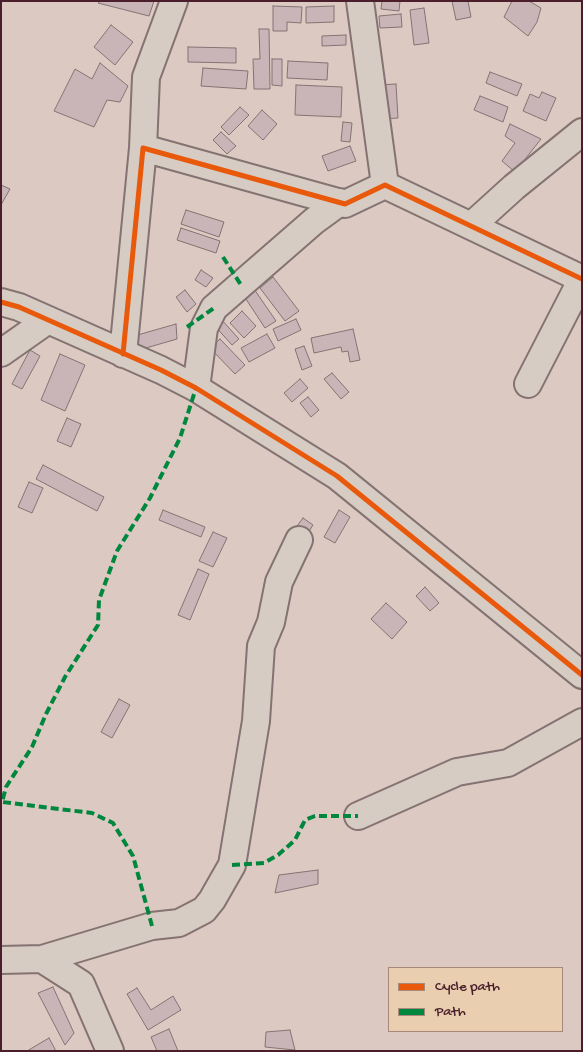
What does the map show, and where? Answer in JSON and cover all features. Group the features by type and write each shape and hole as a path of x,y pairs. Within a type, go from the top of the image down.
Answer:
{"street":[{"path":"123,354 143,148 146,77 174,1"},
{"path":"360,1 385,185"},
{"path":"470,226 514,187 582,132"},
{"path":"143,148 345,204 385,185"},
{"path":"385,185 582,279 528,384"},
{"path":"196,388 204,328 214,308 314,221 340,202"},
{"path":"1,302 19,307 196,388 337,476 582,675"},
{"path":"1,353 48,320"},
{"path":"1,960 42,959 152,926 179,923 204,910 212,900 232,865 256,721 261,646 271,622 278,582 299,540"},
{"path":"358,816 456,772 508,763 582,722"},
{"path":"42,959 80,984 110,1051"}],"building":[{"path":"100,1 154,1 149,16 98,3"},
{"path":"382,1 400,1 399,11 381,9"},
{"path":"452,1 468,1 471,17 456,20"},
{"path":"512,1 529,1 541,8 537,22 528,36 504,17"},
{"path":"273,6 302,7 301,23 287,22 287,31 273,31"},
{"path":"334,6 334,22 306,23 306,7"},
{"path":"424,8 429,43 414,45 410,10"},
{"path":"401,14 402,27 380,28 379,16"},
{"path":"111,25 133,42 115,65 94,47"},
{"path":"259,29 269,29 270,89 254,89 253,59 260,59"},
{"path":"346,35 346,45 322,46 322,36"},
{"path":"188,47 236,48 236,63 188,62"},
{"path":"272,59 282,59 282,86 272,85"},
{"path":"288,61 328,63 327,80 287,78"},
{"path":"100,63 128,86 120,102 107,100 94,127 54,111 75,69 92,79"},
{"path":"203,68 248,71 246,89 201,86"},
{"path":"490,72 522,84 517,96 486,83"},
{"path":"396,84 398,118 383,119 380,85"},
{"path":"296,85 342,87 341,117 295,115"},
{"path":"542,92 556,98 546,121 523,111 530,94 539,98"},
{"path":"480,96 508,107 503,122 474,110"},
{"path":"240,107 249,115 229,135 221,127"},
{"path":"262,110 277,124 263,140 248,126"},
{"path":"343,122 352,123 350,142 341,141"},
{"path":"510,124 541,139 515,172 502,161 515,143 505,136"},
{"path":"221,132 236,146 227,154 213,140"},
{"path":"350,146 356,161 328,171 322,156"},
{"path":"1,185 10,189 1,205"},
{"path":"186,210 224,222 219,237 181,224"},
{"path":"181,228 220,241 216,253 177,240"},
{"path":"201,270 213,278 206,287 195,280"},
{"path":"273,277 299,311 285,321 260,288"},
{"path":"252,286 276,321 265,328 242,293"},
{"path":"185,290 196,304 187,312 176,297"},
{"path":"242,311 256,326 244,338 230,323"},
{"path":"220,318 239,339 232,345 213,324"},
{"path":"296,319 301,330 278,341 273,329"},
{"path":"176,324 177,339 139,350 134,336"},
{"path":"353,329 360,360 350,362 348,351 342,352 341,347 314,353 311,338"},
{"path":"267,334 275,348 249,362 241,348"},
{"path":"220,339 245,365 235,374 210,348"},
{"path":"304,346 312,366 302,370 295,349"},
{"path":"30,350 40,356 22,389 12,384"},
{"path":"60,354 85,365 65,411 41,400"},
{"path":"332,373 349,392 341,399 324,379"},
{"path":"300,379 308,388 292,402 284,393"},
{"path":"308,397 319,410 311,417 300,403"},
{"path":"67,418 81,424 71,447 57,441"},
{"path":"43,465 104,497 97,511 36,479"},
{"path":"29,482 43,488 32,513 18,507"},
{"path":"163,510 205,527 201,537 159,520"},
{"path":"339,510 350,517 335,543 324,537"},
{"path":"303,518 313,525 308,533 297,526"},
{"path":"213,532 227,538 213,567 199,561"},
{"path":"198,569 209,574 190,620 178,615"},
{"path":"425,587 439,603 430,611 416,596"},
{"path":"386,603 407,622 392,639 371,619"},
{"path":"119,699 130,705 112,738 101,732"},
{"path":"318,870 318,884 275,893 279,875"},
{"path":"53,987 74,1033 65,1045 38,993"},
{"path":"137,988 151,1010 173,996 181,1010 148,1030 127,994"},
{"path":"169,1029 178,1051 157,1051 151,1037"},
{"path":"290,1030 295,1050 265,1047 266,1032"},
{"path":"49,1038 56,1051 27,1051"}],"marked path":[{"path":"223,257 241,285"},
{"path":"187,327 214,308"},
{"path":"152,926 133,856 113,823 92,813 2,802 6,787 32,747 65,677 98,625 99,600 117,551 150,498 180,438 196,388"},
{"path":"232,865 264,863 278,855 295,840 305,820 315,816 358,816"}],"cycle path":[{"path":"123,354 143,148 345,204 385,185 582,279"},
{"path":"1,302 19,307 161,370 196,388 337,476 582,675"}]}
